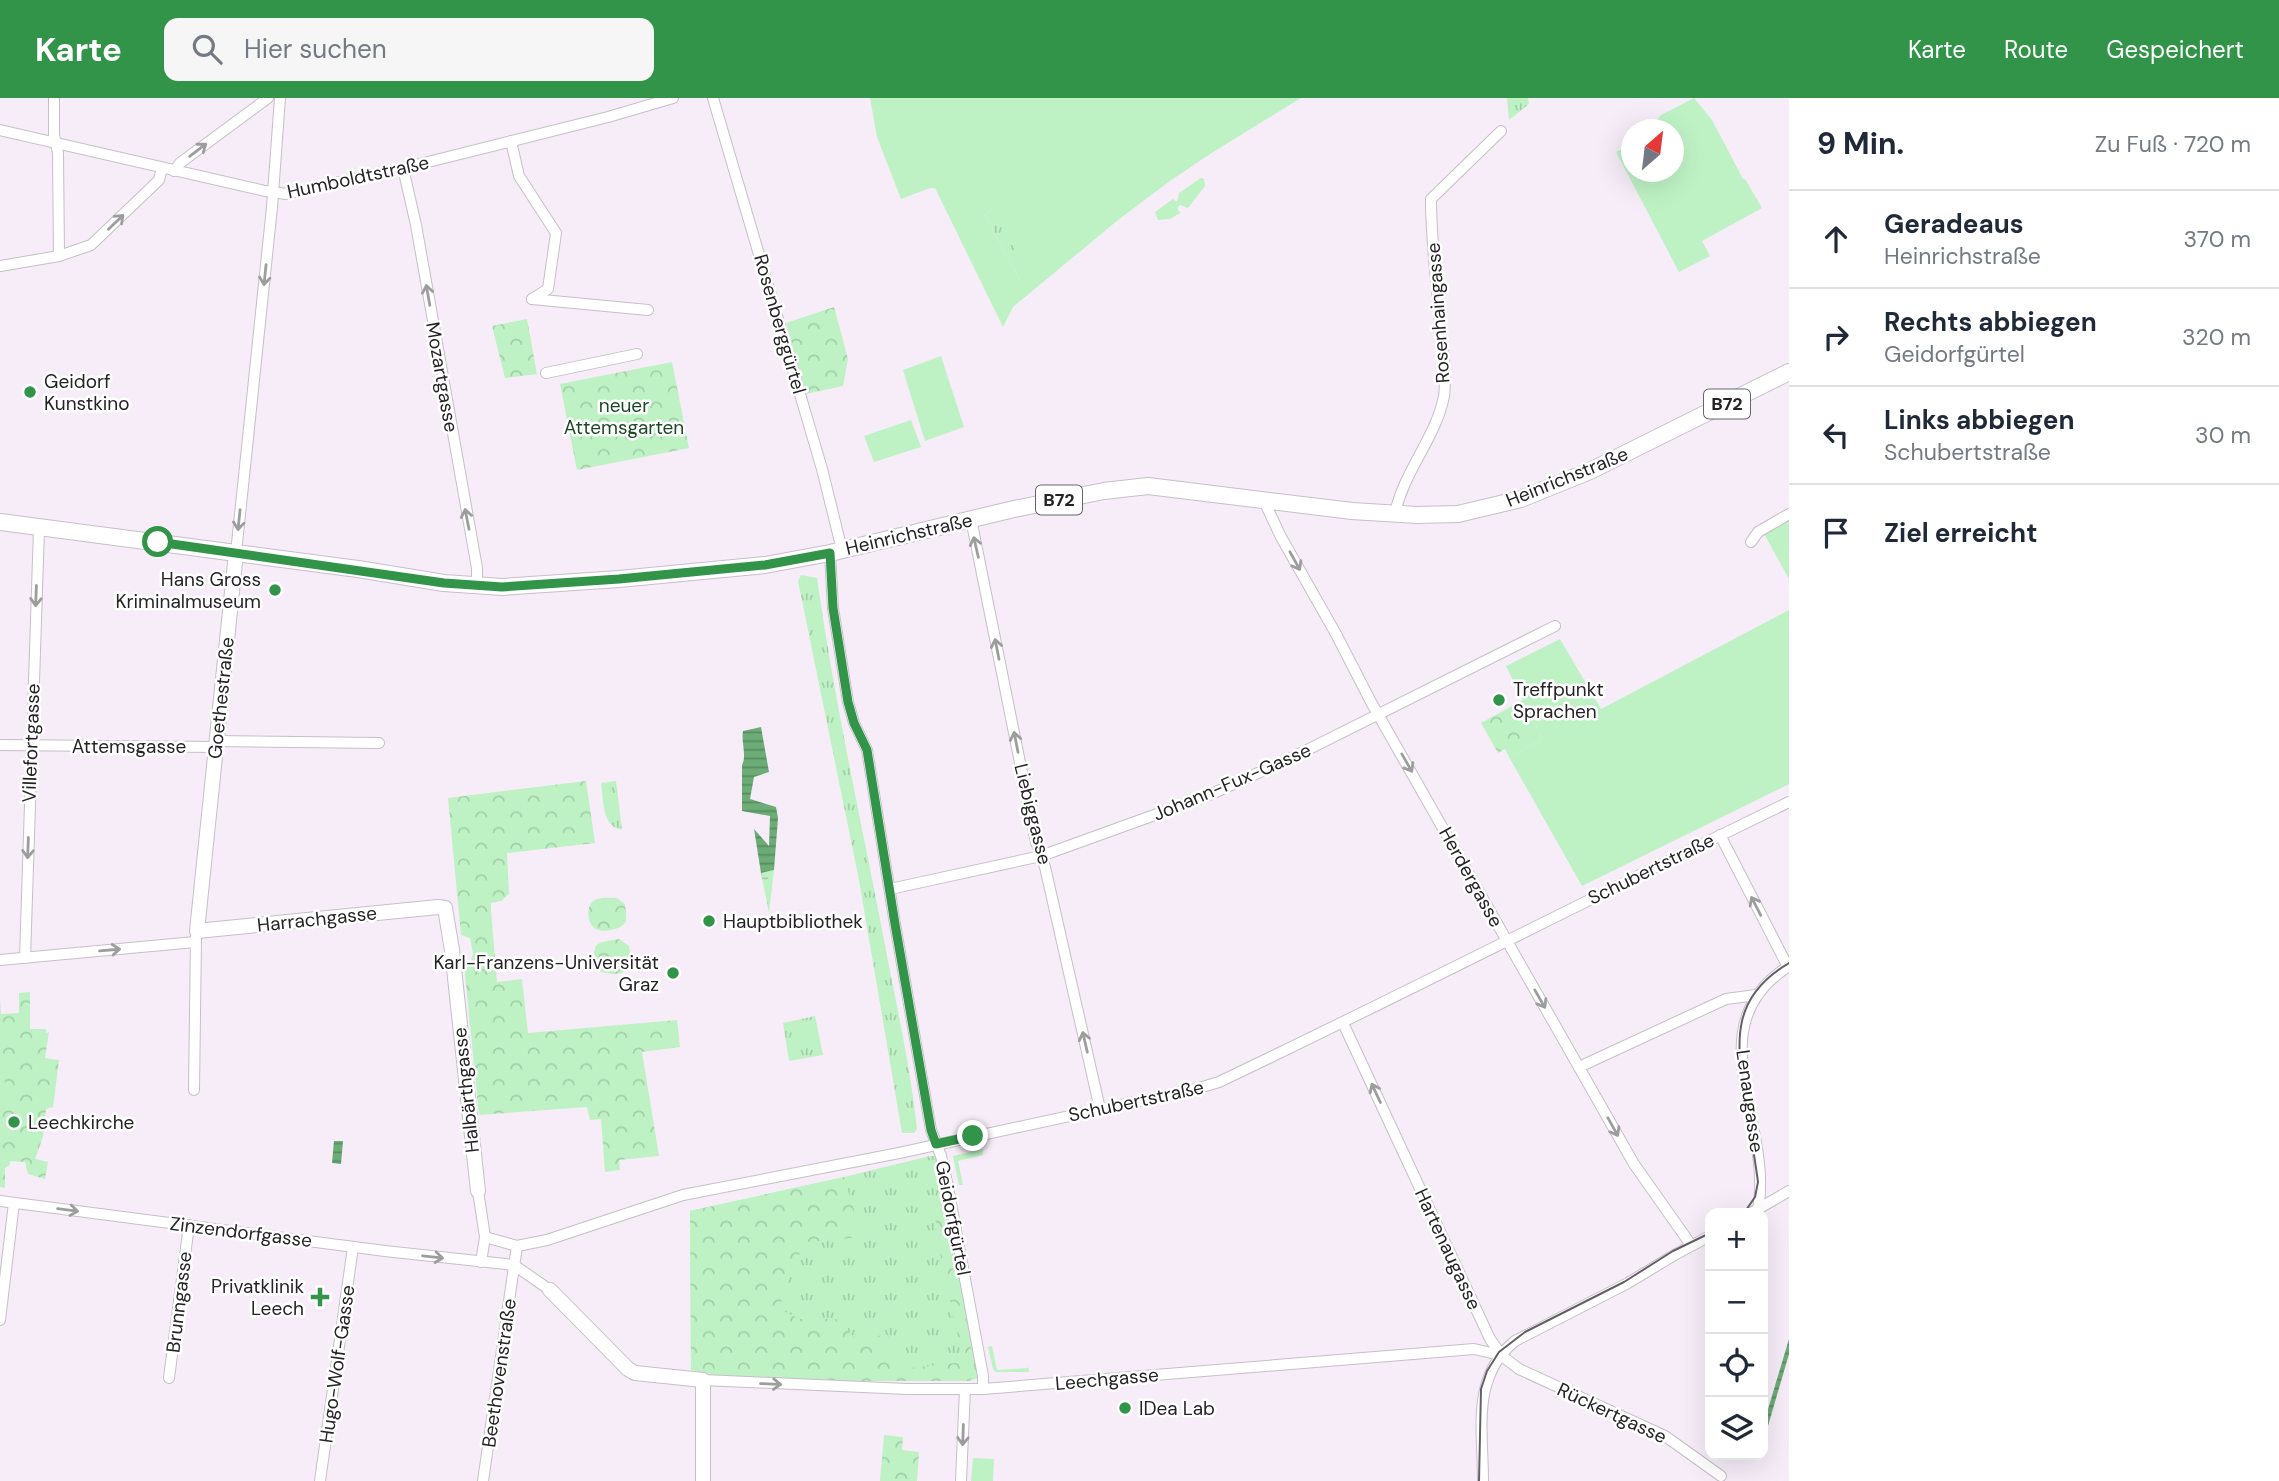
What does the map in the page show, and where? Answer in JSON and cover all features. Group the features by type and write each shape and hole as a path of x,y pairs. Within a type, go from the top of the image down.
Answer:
{"main road":[{"name":"Heinrichstraße","path":"0,522 477,586 502,587 765,565 1104,491 1148,486 1395,514 1458,514 1521,499 1590,471 1789,372"}],"street":[{"path":"54,98 59,257"},
{"path":"174,171 180,163 268,98"},
{"name":"Goethestraße","path":"194,1090 196,936 273,193 280,98"},
{"name":"Humboldtstraße","path":"0,130 286,194 403,168 673,98"},
{"name":"Rosenberggürtel","path":"713,98 822,469 836,551"},
{"name":"Rosenhaingasse","path":"1395,514 1399,496 1434,425 1444,395 1443,343 1433,258 1431,199 1501,131"},
{"path":"511,141 519,176 556,233 548,289 532,299 648,310"},
{"path":"0,266 59,257 91,245 159,180 162,168"},
{"name":"Mozartgasse","path":"403,168 477,568 477,586"},
{"path":"546,373 637,354"},
{"name":"Herdergasse","path":"1264,501 1378,714 1634,1164 1691,1245"},
{"path":"1751,542 1758,532 1789,514"},
{"name":"Liebiggasse","path":"971,519 1033,830 1100,1109"},
{"name":"Villefortgasse","path":"25,958 39,528"},
{"name":"Geidorfgürtel","path":"836,551 833,608 848,702 854,723 867,750 924,1089 947,1182 983,1376 983,1389"},
{"name":"Johann-Fux-Gasse","path":"890,889 1041,856 1207,796 1287,760 1555,626"},
{"name":"Attemsgasse","path":"0,745 379,743"},
{"name":"Schubertstraße","path":"517,1246 547,1240 683,1195 797,1174 1219,1082 1789,802"},
{"path":"1579,1067 1726,999 1756,995 1769,980 1788,966 1720,835"},
{"name":"Harrachgasse","path":"0,960 438,907"},
{"name":"Halbärthgasse","path":"438,907 445,908 452,950 485,1237 481,1262"},
{"name":"Lenaugasse","path":"1755,1208 1761,1185 1742,1047 1744,1019 1756,995"},
{"name":"Hartenaugasse","path":"1343,1023 1490,1339 1500,1355"},
{"path":"1759,1208 1789,1191"},
{"name":"Zinzendorfgasse","path":"0,1201 514,1265"},
{"path":"0,1320 14,1203"},
{"name":"Brunngasse","path":"169,1378 189,1225"},
{"path":"485,1237 517,1246"},
{"path":"1483,1481 1485,1385 1500,1355 1515,1340 1628,1283 1705,1238"},
{"name":"Beethovenstraße","path":"483,1481 517,1246"},
{"name":"Hugo-Wolf-Gasse","path":"320,1476 353,1247"},
{"name":"Leechgasse","path":"514,1265 550,1290 628,1369 635,1373 703,1380 907,1389 983,1389 1474,1349 1500,1355"},
{"name":"Rückertgasse","path":"1500,1355 1519,1369 1665,1436 1721,1476"},
{"path":"703,1380 703,1481"},
{"path":"961,1481 965,1389"}],"green space":[{"path":"870,98 1301,98 1210,154 1118,220 1013,307 1003,327 935,188 901,199 877,137","holes":["995,207 1029,281 1020,280 985,216"]},
{"path":"1507,98 1528,98 1529,104 1509,120"},
{"path":"1694,98 1712,120 1743,179 1762,208 1702,241 1710,256 1679,272 1632,182 1684,182 1684,119 1658,119"},
{"path":"1201,178 1204,179 1205,186 1188,208 1180,205 1177,208 1180,213 1170,219 1158,220 1155,212 1173,199 1177,202 1179,193"},
{"path":"1006,195 1034,282 1020,280 985,216"},
{"path":"834,307 848,359 843,386 806,394 786,323"},
{"name":"neuer Attemsgarten","path":"527,319 537,374 505,378 492,326"},
{"path":"941,356 964,427 925,441 903,370"},
{"name":"neuer Attemsgarten","path":"672,362 689,448 577,470 560,384"},
{"path":"911,420 921,447 874,462 864,436"},
{"path":"1789,519 1789,579 1763,532"},
{"path":"801,575 817,578 841,722 908,1066 917,1129 914,1133 902,1133 859,880 798,581"},
{"path":"1789,610 1789,784 1582,886 1509,757 1542,739 1506,666 1560,639 1601,709"},
{"path":"1523,700 1542,739 1509,757 1505,749 1498,753 1481,723"},
{"path":"586,781 595,843 507,853 509,894 501,901 491,903 491,910 497,982 522,979 528,1033 677,1020 680,1047 642,1052 659,1156 619,1160 620,1170 605,1172 601,1119 590,1120 587,1107 479,1115 464,964 471,960 473,954 470,938 461,935 448,798"},
{"path":"616,781 622,830 610,823 603,804 601,783"},
{"path":"774,870 769,913 761,873"},
{"path":"600,898 617,898 625,904 624,924 603,931 593,927 588,915 592,902"},
{"path":"619,939 629,946 629,968 616,974 596,969 596,946"},
{"path":"30,992 30,1029 46,1029 46,1033 49,1032 45,1058 59,1060 53,1107 46,1109 43,1137 35,1159 48,1162 45,1179 28,1174 25,1162 10,1161 10,1165 5,1168 5,1188 0,1187 0,997 1,1014 19,1013 19,993"},
{"path":"1,1016 5,1089 0,1089"},
{"path":"815,1016 823,1055 789,1061 783,1023"},
{"path":"983,1149 983,1155 958,1161 963,1185 959,1185 953,1156"},
{"path":"930,1156 941,1156 983,1376 970,1381 797,1381 691,1370 690,1211"},
{"path":"844,1177 862,1237 808,1242 793,1263 779,1309 800,1319 836,1319 857,1340 888,1334 892,1362 910,1368 955,1363 962,1356 937,1239 935,1215 948,1214 975,1371 970,1381 797,1381 726,1377 691,1370 690,1211"},
{"path":"992,1346 997,1370 1028,1368 1028,1364 1029,1372 996,1372 988,1347"},
{"path":"884,1435 903,1437 902,1450 919,1452 917,1481 880,1481"},
{"path":"973,1458 994,1459 993,1481 971,1481"}],"shaded area":[{"path":"761,727 769,772 754,777 750,799 776,807 778,818 774,870 761,873 754,829 769,846 770,816 742,811 742,765 743,731"},
{"path":"334,1141 343,1141 341,1164 332,1163"},
{"path":"1789,1339 1789,1354 1768,1426 1768,1409"}],"tram line":[{"path":"1747,1208 1755,1197 1758,1182 1740,1055 1742,1020 1757,990 1789,963"},
{"path":"1479,1481 1481,1389 1487,1371 1499,1352 1525,1332 1624,1282 1673,1251 1705,1235"}],"place":[{"name":"Geidorf Kunstkino","path":"30,392"},
{"name":"Hans Gross Kriminalmuseum","path":"275,590"},
{"name":"Treffpunkt Sprachen","path":"1499,700"},
{"name":"Hauptbibliothek","path":"709,921"},
{"name":"Karl-Franzens-Universität Graz","path":"673,973"},
{"name":"Leechkirche","path":"14,1122"},
{"name":"Privatklinik Leech","path":"320,1297"},
{"name":"IDea Lab","path":"1125,1408"}],"route":[{"path":"158,542 444,583 502,587 765,565 830,553 833,608 848,702 854,723 867,750 933,1139 936,1144 973,1136"}]}
